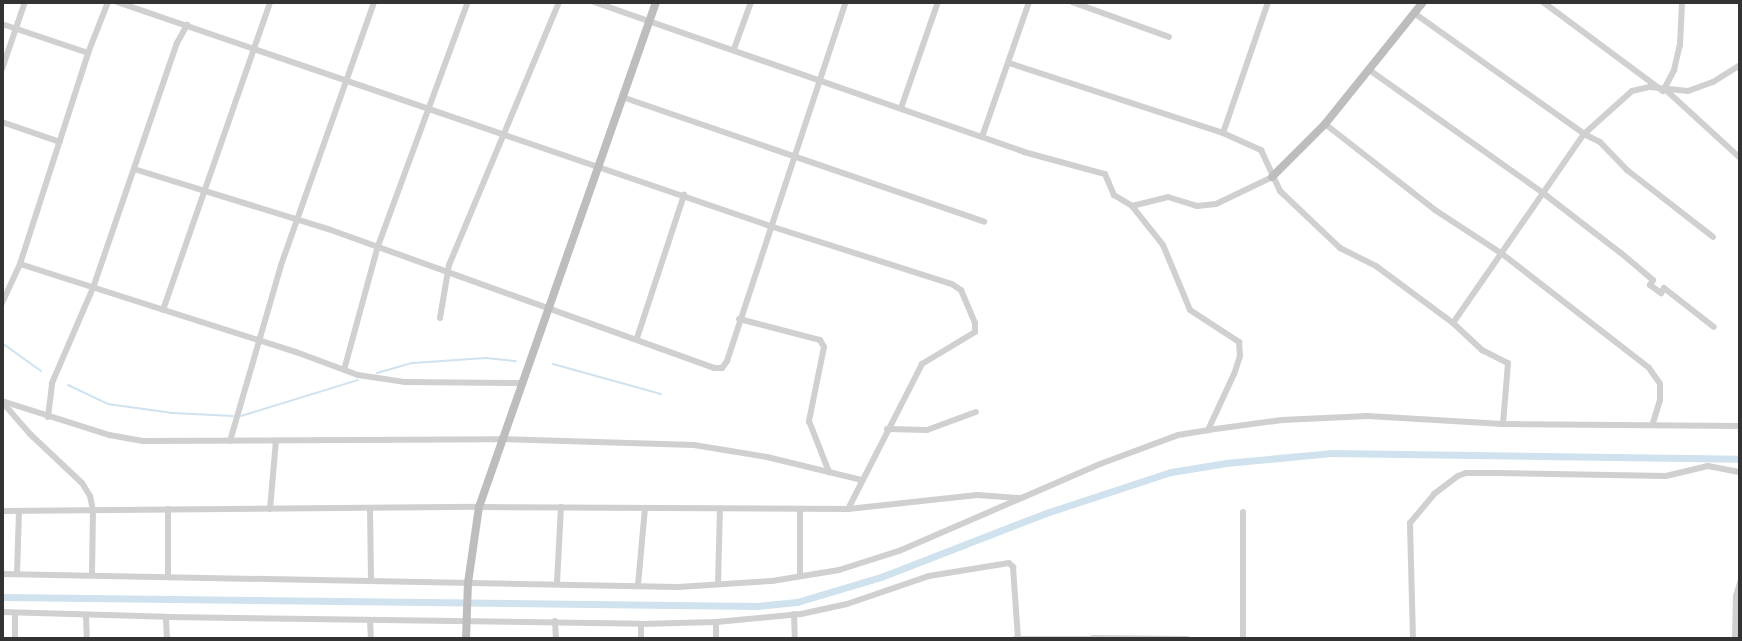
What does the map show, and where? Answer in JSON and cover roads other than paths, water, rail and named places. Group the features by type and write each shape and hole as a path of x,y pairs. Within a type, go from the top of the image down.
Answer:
{"street":[{"path":"2,69 25,2"},
{"path":"2,303 20,264 88,53 108,2"},
{"path":"117,2 770,226 952,284 966,297 975,332 922,364 848,509"},
{"path":"163,310 270,2"},
{"path":"230,441 257,340 374,2"},
{"path":"344,370 378,246 468,2"},
{"path":"440,318 447,271 559,2"},
{"path":"594,2 982,137 1105,174 1114,195 1132,206 1163,245 1190,310 1238,342 1240,356 1234,374 1208,430"},
{"path":"466,639 467,587 480,507 520,383 656,2"},
{"path":"734,49 751,2"},
{"path":"134,169 378,246 637,338 713,368 722,368 727,361 846,2"},
{"path":"901,108 938,2"},
{"path":"982,137 1029,2"},
{"path":"1072,2 1170,37"},
{"path":"1223,133 1268,2"},
{"path":"1132,206 1168,197 1197,206 1216,204 1272,177 1325,124 1423,2"},
{"path":"1543,2 1665,91 1740,158"},
{"path":"1665,91 1681,45 1682,2"},
{"path":"1414,13 1584,134 1600,142 1627,170 1713,237"},
{"path":"2,24 88,53"},
{"path":"48,417 52,383 93,288 177,43 187,26"},
{"path":"1009,63 1223,133 1261,150 1272,177 1286,197 1340,248 1376,266 1453,323 1482,350 1508,363 1503,424"},
{"path":"1453,323 1584,134 1632,91 1650,87 1665,91 1688,91 1713,82 1740,65"},
{"path":"1368,69 1544,193 1653,280 1650,285 1661,293 1664,288 1714,327"},
{"path":"622,97 794,154 984,222"},
{"path":"2,122 60,142"},
{"path":"1325,124 1435,210 1501,253 1656,376 1660,400 1653,423"},
{"path":"637,338 684,195"},
{"path":"20,264 371,378 405,382 520,383"},
{"path":"739,319 820,340 824,347 809,421 829,472"},
{"path":"2,402 48,417 144,441 501,439 694,445 862,480"},
{"path":"2,402 30,434 82,483 93,510 92,575"},
{"path":"887,429 927,430 976,412"},
{"path":"2,574 371,580 467,587 557,583 718,584 839,570 899,551 1126,454 1178,435 1208,430 1282,419 1368,416 1503,424 1653,423 1740,426"},
{"path":"270,509 275,441"},
{"path":"1413,639 1410,523 1438,489 1458,476 1496,472 1666,476 1708,466 1740,472"},
{"path":"2,511 480,507 848,509 978,495 1021,498"},
{"path":"557,583 561,507"},
{"path":"370,508 371,580"},
{"path":"638,585 645,508"},
{"path":"168,509 168,577"},
{"path":"800,509 800,576"},
{"path":"718,584 720,510"},
{"path":"17,575 19,511"},
{"path":"1243,639 1244,512"},
{"path":"2,612 370,621 466,615 641,624 716,622 794,614 847,604 929,576 1009,563 1013,567 1016,639 1187,639"},
{"path":"1735,639 1736,596 1740,583"},
{"path":"15,614 15,639"},
{"path":"794,614 795,639"},
{"path":"86,615 87,639"},
{"path":"166,617 167,639"},
{"path":"370,621 370,639"},
{"path":"555,621 556,639"},
{"path":"716,622 716,639"},
{"path":"641,624 641,639"}],"waterway":[{"path":"2,343 41,371"},
{"path":"377,373 413,363 486,358 516,361"},
{"path":"553,364 661,394"},
{"path":"241,416 358,380"},
{"path":"68,385 108,404 172,413 233,416"},
{"path":"2,597 757,606 797,602 881,577 1049,512 1171,472 1226,463 1331,453 1740,459"}]}
